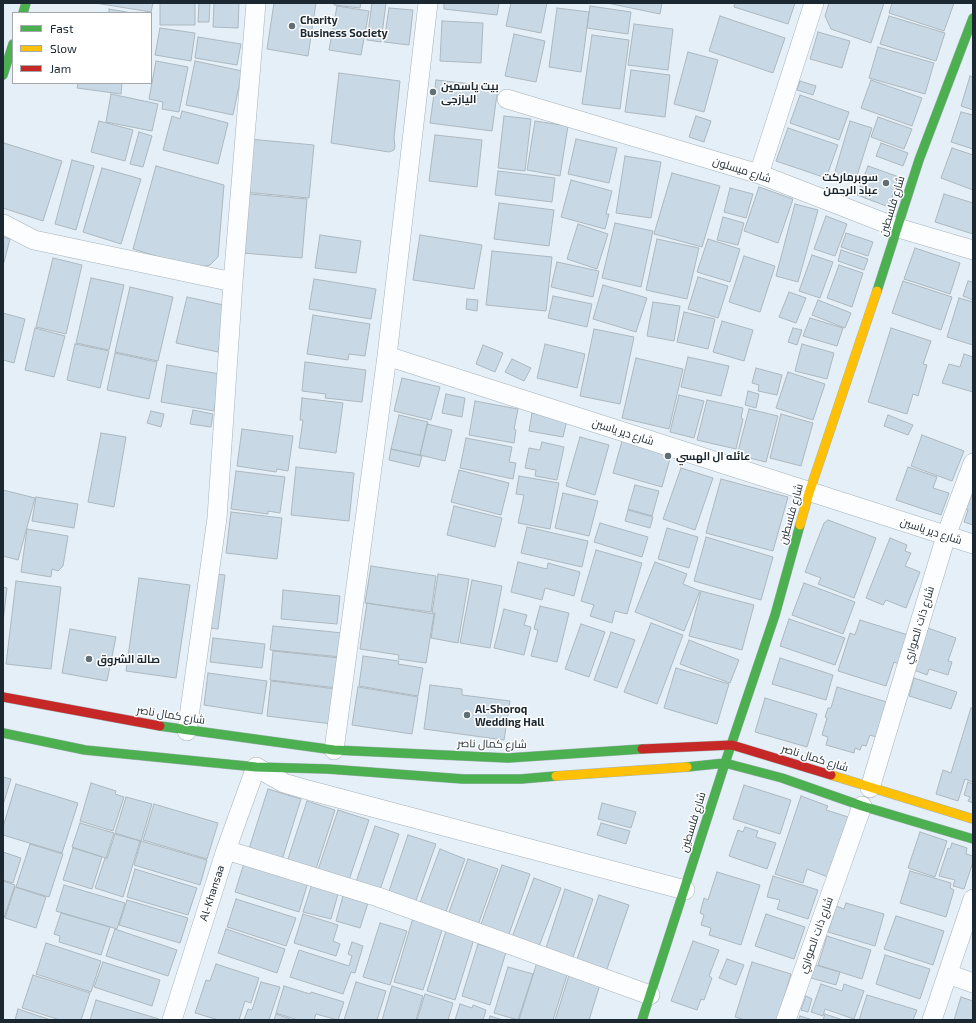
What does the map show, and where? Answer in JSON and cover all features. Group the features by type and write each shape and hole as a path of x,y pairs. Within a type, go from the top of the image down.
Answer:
{"main road":[{"name":"شارع فلسطين","path":"642,1020 725,763 775,615 809,493 898,228 919,160 973,18"},
{"path":"3,75 12,47"},
{"name":"شارع كمال ناصر","path":"3,697 187,731 334,750 508,758 691,746 732,745 973,818"},
{"path":"3,733 85,750 256,767 328,769 463,779 522,779 725,763 782,778 862,806 973,839"}],"street":[{"path":"187,731 217,518 256,3"},
{"path":"334,750 387,356 428,3"},
{"path":"759,174 814,3"},
{"name":"شارع ميسلون","path":"507,99 759,174 898,228 973,250"},
{"path":"3,224 34,240 234,282"},
{"name":"شارع دير ياسين","path":"387,356 809,493 973,544"},
{"name":"شارع ذات الصواري","path":"870,788 946,536 973,462"},
{"path":"256,767 284,783 308,790 685,890"},
{"name":"Al-Khansaa","path":"172,1020 226,850 256,767"},
{"name":"شارع ذات الصواري","path":"786,1020 862,806"},
{"path":"226,850 378,897 650,994"},
{"path":"932,1020 973,899"},
{"path":"948,974 973,983"}],"building":[{"path":"95,3 153,3 151,12"},
{"path":"160,3 195,3 195,25 160,25"},
{"path":"199,3 210,3 209,22 198,22"},
{"path":"214,3 239,3 238,28 213,27"},
{"name":"Charity Business Society","path":"274,3 316,3 308,56 267,49"},
{"path":"334,3 361,3 360,8 334,5"},
{"path":"372,3 386,3 381,42 367,40"},
{"path":"444,3 499,3 497,15 444,9"},
{"path":"511,3 547,3 541,33 506,26"},
{"path":"607,3 662,3 660,14"},
{"path":"735,3 795,3 788,24 734,7"},
{"path":"829,3 884,3 871,43 831,29 825,16"},
{"path":"892,3 954,3 944,31 889,13"},
{"path":"337,6 369,11 361,55 329,50"},
{"path":"590,6 631,12 628,34 587,28"},
{"path":"389,8 413,10 409,45 384,42"},
{"path":"557,8 589,12 581,72 549,67"},
{"path":"109,9 126,12 109,12"},
{"path":"720,16 785,38 773,73 709,51"},
{"path":"889,16 945,33 936,61 880,44"},
{"path":"442,21 483,23 481,63 440,61"},
{"path":"634,24 673,29 668,70 628,65"},
{"path":"160,28 195,33 191,61 155,55"},
{"path":"818,32 850,41 842,68 810,59"},
{"path":"514,34 545,41 536,82 505,76"},
{"path":"592,35 629,40 620,109 582,104"},
{"path":"198,37 241,44 237,65 195,58"},
{"path":"878,47 934,63 925,94 869,78"},
{"path":"688,52 718,60 704,112 674,104"},
{"path":"156,61 188,67 179,112 162,109 163,102 149,99"},
{"path":"195,61 242,71 233,115 186,105"},
{"path":"631,70 670,75 665,117 625,112"},
{"path":"339,73 400,81 394,150 389,152 331,143"},
{"path":"970,76 973,77 973,110 961,106"},
{"path":"436,80 498,87 492,131 430,123"},
{"path":"871,80 922,98 912,126 861,108"},
{"path":"800,81 816,86 813,95 797,90"},
{"path":"78,84 122,84 121,94 77,88"},
{"path":"111,94 158,104 152,131 106,122"},
{"path":"800,95 849,112 839,140 790,123"},
{"path":"182,111 228,123 218,164 163,150 172,116 180,119"},
{"path":"961,112 973,115 973,149 951,142"},
{"path":"504,116 531,119 525,171 498,168"},
{"path":"696,116 711,121 704,142 689,137"},
{"path":"878,117 912,129 904,149 871,137"},
{"path":"99,121 133,130 125,161 91,152"},
{"path":"535,121 568,126 560,176 527,170"},
{"path":"850,121 872,128 855,182 834,175"},
{"path":"788,128 838,145 826,178 776,161"},
{"path":"139,132 152,136 143,167 130,164"},
{"path":"435,135 482,140 477,187 429,181"},
{"path":"249,139 314,145 309,198 244,192"},
{"path":"576,139 617,148 609,183 568,174"},
{"path":"4,143 62,161 43,221 3,208"},
{"path":"881,143 908,153 903,166 876,156"},
{"path":"952,148 973,155 973,190 941,178"},
{"path":"625,156 661,162 651,218 616,213"},
{"path":"72,160 94,166 76,230 55,224"},
{"path":"156,166 224,185 218,257 210,265 195,268 133,249"},
{"path":"868,166 899,177 889,207 857,195"},
{"path":"102,168 141,179 121,244 83,232"},
{"path":"498,171 555,178 552,202 495,195"},
{"path":"672,173 720,186 702,247 654,234"},
{"path":"571,180 612,191 606,214 609,214 605,229 561,217"},
{"path":"759,187 793,199 778,243 744,231"},
{"path":"730,188 753,194 746,218 724,212"},
{"path":"249,194 307,199 302,258 243,253"},
{"path":"944,194 973,203 973,234 935,222"},
{"path":"499,203 554,210 549,246 494,239"},
{"path":"795,204 818,210 798,282 776,276"},
{"path":"826,216 847,224 835,256 814,249"},
{"path":"723,217 744,223 738,245 717,240"},
{"path":"615,223 653,231 641,287 602,278"},
{"path":"578,224 608,234 597,269 567,259"},
{"path":"846,233 873,242 868,256 841,247"},
{"path":"320,235 361,241 356,273 315,268"},
{"path":"420,235 482,245 474,289 413,280"},
{"path":"3,237 10,239 3,266"},
{"path":"657,239 699,248 687,299 646,290"},
{"path":"708,239 740,249 730,282 697,272"},
{"path":"915,248 960,263 950,294 904,279"},
{"path":"841,250 868,259 864,270 838,261"},
{"path":"492,251 552,257 546,311 486,305"},
{"path":"812,255 833,262 820,298 799,291"},
{"path":"744,256 775,266 760,312 729,302"},
{"path":"53,258 82,265 66,334 36,327"},
{"path":"557,262 599,271 593,297 551,287"},
{"path":"839,265 863,273 852,307 827,298"},
{"path":"698,277 728,286 718,318 688,309"},
{"path":"91,278 124,285 109,350 76,343"},
{"path":"314,279 376,289 371,319 309,309"},
{"path":"903,281 952,297 941,330 892,313"},
{"path":"968,281 973,282 973,300 963,296"},
{"path":"603,285 647,298 636,332 593,319"},
{"path":"130,287 173,297 158,361 115,352"},
{"path":"789,292 806,298 796,323 779,317"},
{"path":"553,296 592,304 587,327 548,318"},
{"path":"187,297 228,306 218,352 176,343"},
{"path":"959,298 973,302 973,345 947,337"},
{"path":"467,299 478,300 477,311 466,309"},
{"path":"818,300 851,313 845,328 812,315"},
{"path":"653,302 680,306 674,341 647,336"},
{"path":"684,312 715,319 708,349 677,342"},
{"path":"3,313 25,319 14,363 3,360"},
{"path":"313,315 370,324 365,356 349,354 348,360 307,354"},
{"path":"810,318 843,328 837,346 803,336"},
{"path":"722,321 753,330 744,361 713,352"},
{"path":"35,328 65,336 54,377 25,370"},
{"path":"793,328 802,330 797,345 788,342"},
{"path":"891,328 931,341 923,364 927,365 918,396 913,394 907,414 868,402"},
{"path":"594,329 634,337 620,404 580,396"},
{"path":"75,344 109,351 100,388 67,380"},
{"path":"545,344 585,354 577,388 537,378"},
{"path":"802,344 834,353 827,379 795,371"},
{"path":"483,345 503,353 495,372 476,364"},
{"path":"115,353 157,362 149,399 107,390"},
{"path":"964,354 973,357 973,392 942,383 949,364 960,367"},
{"path":"688,357 729,366 721,396 681,387"},
{"path":"636,358 683,369 669,429 622,418"},
{"path":"512,359 531,368 524,381 505,372"},
{"path":"305,362 366,370 362,402 325,398 326,394 302,391"},
{"path":"167,365 220,374 214,411 161,402"},
{"path":"756,368 782,375 777,395 758,391 759,385 752,383"},
{"path":"788,372 825,384 813,420 776,408"},
{"path":"402,378 440,387 431,420 394,411"},
{"path":"748,391 759,394 756,408 745,405"},
{"path":"446,394 465,398 462,417 442,413"},
{"path":"679,395 704,401 694,438 670,432"},
{"path":"302,398 343,403 336,453 299,448 303,420 300,420"},
{"path":"707,400 743,408 741,418 743,419 736,449 697,440"},
{"path":"475,401 518,409 514,429 516,430 514,443 469,435"},
{"path":"749,409 778,416 766,462 737,455"},
{"path":"193,410 213,414 211,427 190,424"},
{"path":"151,411 164,414 161,427 147,423"},
{"path":"532,413 567,420 563,437 529,431"},
{"path":"781,414 813,423 801,466 770,458"},
{"path":"399,415 428,422 420,455 391,449"},
{"path":"888,415 913,425 908,435 884,426"},
{"path":"427,424 452,430 445,461 420,455"},
{"path":"242,429 293,436 288,471 277,469 276,472 237,466"},
{"path":"101,433 126,437 114,507 88,502"},
{"path":"922,435 964,451 952,481 911,466"},
{"path":"580,437 609,445 595,495 566,486"},
{"path":"466,438 512,447 509,462 516,463 513,479 460,468"},
{"path":"622,441 671,455 662,487 613,473"},
{"path":"542,442 564,447 557,480 535,476 536,470 525,468 529,448 540,450"},
{"path":"391,449 422,456 419,467 389,460"},
{"path":"296,467 354,473 349,521 291,515"},
{"path":"908,467 937,477 933,488 949,493 941,515 896,500"},
{"path":"681,468 713,478 695,530 663,519"},
{"path":"459,470 509,483 501,515 451,502"},
{"path":"236,471 285,477 280,513 268,511 268,514 231,509"},
{"path":"519,476 559,483 550,529 518,523 524,495 516,494"},
{"path":"721,479 788,497 773,551 706,533"},
{"path":"973,480 973,525 964,522 968,510 963,508"},
{"path":"635,485 659,491 652,516 628,509"},
{"path":"3,490 35,498 18,560 3,556"},
{"path":"563,493 598,501 589,536 555,528"},
{"path":"36,497 78,504 74,528 32,521"},
{"path":"454,506 502,518 495,547 447,535"},
{"path":"628,510 653,517 650,528 625,521"},
{"path":"231,512 282,518 277,559 226,553"},
{"path":"828,520 876,538 854,598 818,584 821,578 805,572 824,523"},
{"path":"600,523 648,537 642,557 594,542"},
{"path":"527,527 588,541 582,567 521,553"},
{"path":"667,528 698,537 689,568 658,559"},
{"path":"27,529 68,536 63,566 58,571 52,569 51,577 21,572"},
{"path":"706,537 773,557 761,600 694,581"},
{"path":"890,538 907,545 905,551 911,553 905,566 920,572 906,608 886,600 883,605 866,598"},
{"path":"596,550 642,563 627,614 615,611 612,623 590,616 594,605 581,601"},
{"path":"518,562 547,569 548,563 580,572 574,596 545,588 542,600 511,592"},
{"path":"655,562 687,574 683,584 700,591 684,631 635,612"},
{"path":"371,566 436,576 431,612 365,603"},
{"path":"216,574 225,575 218,629 209,628"},
{"path":"438,574 469,579 458,643 431,638 435,613 432,613"},
{"path":"139,578 190,585 176,678 126,671"},
{"path":"472,580 502,586 490,648 460,643"},
{"path":"16,581 61,587 51,669 6,664"},
{"path":"804,583 855,602 843,634 792,615"},
{"path":"3,587 7,588 3,622"},
{"path":"283,590 340,596 337,624 281,619"},
{"path":"701,591 754,605 742,650 689,636"},
{"path":"367,603 434,614 426,663 398,659 399,655 360,649"},
{"path":"540,606 569,613 557,662 531,656 538,630 534,629"},
{"path":"504,609 527,615 524,625 531,627 524,655 494,648"},
{"path":"789,619 845,638 835,665 780,646"},
{"path":"860,620 908,635 899,664 894,662 886,686 838,671 850,633 855,635"},
{"path":"651,623 683,635 657,704 624,692"},
{"path":"581,624 605,632 589,677 565,669"},
{"path":"273,626 343,633 341,657 270,650"},
{"path":"928,628 956,638 948,661 952,662 948,675 929,669 927,675 914,670"},
{"path":"70,629 116,637 107,681 62,673"},
{"path":"611,632 635,640 617,688 594,680"},
{"path":"213,638 265,644 262,668 210,662"},
{"path":"689,640 739,660 730,683 680,664"},
{"path":"273,651 340,658 337,688 270,680"},
{"path":"363,656 399,661 398,664 423,668 418,696 359,686"},
{"path":"780,658 833,675 826,700 772,684"},
{"path":"676,668 729,684 717,724 664,708"},
{"path":"208,673 267,681 262,714 204,705"},
{"path":"914,678 957,692 951,709 909,696"},
{"path":"271,681 336,689 332,724 267,716"},
{"name":"Al-Shoroq Wedding Hall","path":"430,685 462,689 462,695 510,701 504,740 424,729"},
{"path":"358,687 418,697 412,734 352,725"},
{"path":"837,687 890,703 879,738 870,735 866,746 862,745 860,750 855,748 854,753 826,745 828,737 822,735 827,718 825,717 828,708 831,708"},
{"path":"765,698 817,714 807,747 755,732"},
{"path":"971,708 973,709 973,782 965,779 958,801 936,794 943,770 951,773"},
{"path":"3,777 11,779 3,805"},
{"path":"968,782 973,784 973,803 968,801 970,797 964,795"},
{"path":"91,783 116,791 115,794 124,797 113,831 80,821"},
{"path":"16,784 78,803 62,853 3,835 3,827"},
{"path":"744,785 791,800 780,834 733,819"},
{"path":"268,789 301,799 281,863 248,852"},
{"path":"801,796 828,806 826,810 848,817 828,877 807,869 803,883 775,874"},
{"path":"126,797 152,804 141,841 115,833"},
{"path":"307,801 335,810 315,872 287,862"},
{"path":"602,803 636,812 631,828 598,819"},
{"path":"154,804 218,823 207,859 143,840"},
{"path":"338,810 369,820 347,886 316,876"},
{"path":"80,823 114,833 106,858 72,847"},
{"path":"601,823 630,831 626,844 597,835"},
{"path":"375,826 399,834 380,890 356,882"},
{"path":"745,827 758,831 756,837 776,843 767,869 729,856 738,830 743,832"},
{"path":"920,832 947,841 935,877 908,868"},
{"path":"115,834 140,841 123,897 95,888"},
{"path":"408,835 436,844 414,906 387,897"},
{"path":"141,841 207,860 200,885 134,865"},
{"path":"952,843 967,848 966,854 973,856 973,862 964,889 953,886 955,880 939,876 948,848 950,849"},
{"path":"30,844 63,854 49,897 16,887"},
{"path":"73,848 102,857 92,889 63,880"},
{"path":"440,849 465,859 444,917 418,908"},
{"path":"3,852 21,858 13,883 3,880"},
{"path":"468,859 498,869 477,928 447,918"},
{"path":"245,860 309,879 299,912 235,892"},
{"path":"502,865 530,874 508,937 480,927"},
{"path":"135,869 197,888 188,915 127,897"},
{"path":"910,871 951,883 950,888 954,890 946,917 900,903"},
{"path":"717,872 760,885 741,945 709,935 711,928 701,925 704,915 700,913 704,898 708,900"},
{"path":"773,876 818,890 808,919 777,909 780,900 767,897"},
{"path":"534,878 561,888 538,949 511,940"},
{"path":"3,881 15,885 4,918 3,918"},
{"path":"312,884 338,894 331,919 303,912"},
{"path":"64,885 125,903 117,929 56,911"},
{"path":"15,887 46,897 36,928 5,918"},
{"path":"565,889 593,899 572,960 545,951"},
{"path":"599,895 629,905 606,972 576,962"},
{"path":"343,896 368,903 360,928 336,921"},
{"path":"236,899 296,918 286,946 227,927"},
{"path":"127,900 188,918 180,943 119,925"},
{"path":"846,903 884,914 875,946 828,932 836,906 844,909"},
{"path":"61,913 110,927 101,955 59,942 60,936 54,934"},
{"path":"303,914 338,925 333,941 340,944 336,956 294,943"},
{"path":"766,914 805,927 794,959 755,946"},
{"path":"896,916 944,931 933,965 884,949"},
{"path":"413,918 443,927 423,990 394,982"},
{"path":"380,923 407,931 390,985 363,977"},
{"path":"115,929 177,950 168,976 106,956"},
{"path":"226,929 285,949 277,973 218,953"},
{"path":"446,931 474,939 455,1000 427,991"},
{"path":"827,936 871,950 862,979 818,965"},
{"path":"693,941 719,950 709,976 712,978 704,1000 701,999 697,1010 671,1001"},
{"path":"352,942 363,946 355,973 351,972 343,994 290,977 299,950 349,966 352,956 348,954"},
{"path":"46,943 101,961 91,992 36,974"},
{"path":"478,944 506,952 490,1005 462,996"},
{"path":"885,955 930,969 920,999 876,984"},
{"path":"538,959 569,969 553,1020 519,1020"},
{"path":"727,959 744,965 736,985 719,978"},
{"path":"103,962 160,980 152,1006 94,987"},
{"path":"752,962 791,974 777,1020 745,1020 735,1017"},
{"path":"216,964 259,978 251,1003 245,1001 239,1020 219,1020 195,1013 206,980 210,981"},
{"path":"815,965 840,972 836,985 811,978"},
{"path":"508,967 533,974 518,1020 494,1013"},
{"path":"571,969 602,978 589,1020 555,1020"},
{"path":"33,975 90,993 81,1020 60,1020 22,1008"},
{"path":"261,982 280,987 269,1020 244,1020 248,1009 252,1010"},
{"path":"356,982 386,991 377,1020 344,1020"},
{"path":"821,984 842,991 844,984 864,991 854,1019 825,1009 823,1016 811,1012"},
{"path":"284,986 344,1002 338,1020 316,1014 314,1020 298,1020 276,1013"},
{"path":"392,986 423,996 416,1020 382,1020"},
{"path":"425,994 453,1003 448,1020 417,1020"},
{"path":"867,995 917,1010 913,1020 859,1020"},
{"path":"806,996 812,999 808,1012 801,1010"},
{"path":"961,997 973,1001 973,1020 954,1020"},
{"path":"96,1000 159,1019 90,1020"},
{"path":"460,1004 472,1008 473,1005 486,1010 483,1020 455,1020"},
{"path":"18,1009 51,1020 15,1020"},
{"path":"276,1014 293,1020 274,1020"},
{"path":"825,1014 843,1020 823,1020"},
{"path":"490,1016 503,1020 489,1020"},
{"path":"800,1016 813,1020 798,1020"}],"traffic: fast":[{"path":"23,12 26,3"},
{"path":"877,291 919,160 973,18"},
{"path":"3,75 12,47"},
{"path":"642,1020 725,763 775,615 800,525"},
{"path":"160,726 334,750 508,758 642,749"},
{"path":"3,733 85,750 256,767 328,769 463,779 521,779 556,776"},
{"path":"687,767 725,763 782,778 862,806 973,839"}],"traffic: slow":[{"path":"800,525 809,493 877,291"},
{"path":"556,776 687,767"},
{"path":"831,775 973,819"}],"traffic: jam":[{"path":"3,697 160,726"},
{"path":"642,749 732,745 831,775"}],"place":[{"name":"Charity Business Society","path":"292,26"},
{"name":"بيت ياسمين اليازجى","path":"433,92"},
{"name":"سوبرماركت عباد الرحمن","path":"886,183"},
{"name":"عائله ال الهسي","path":"668,456"},
{"name":"صالة الشروق","path":"89,659"},
{"name":"Al-Shoroq Wedding Hall","path":"467,715"}]}
